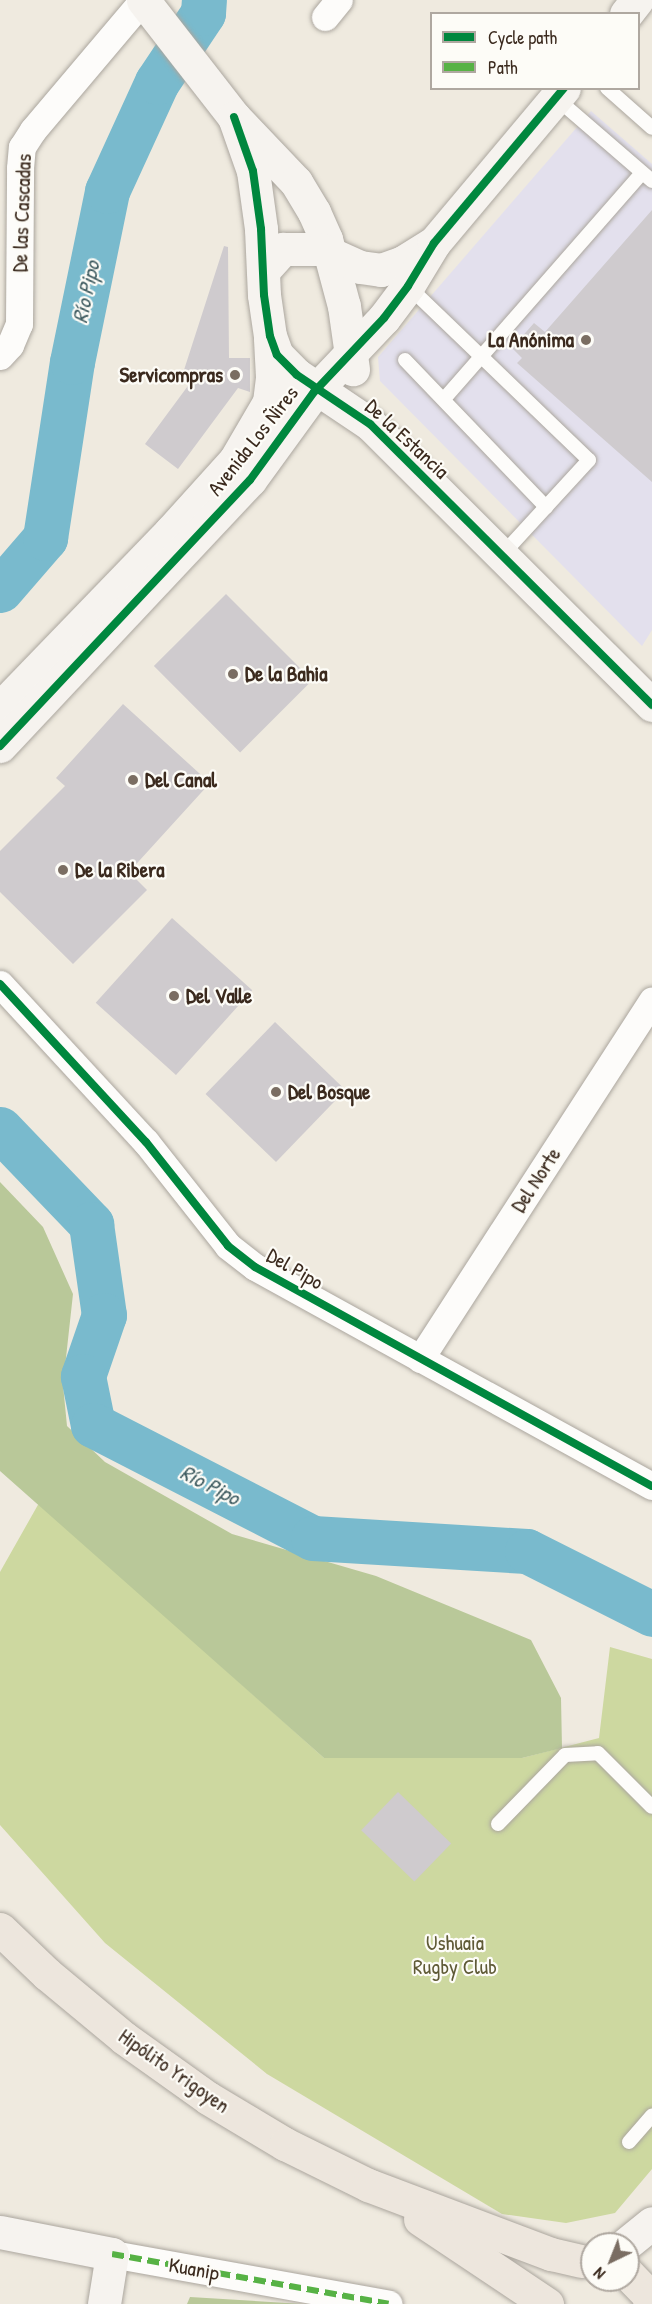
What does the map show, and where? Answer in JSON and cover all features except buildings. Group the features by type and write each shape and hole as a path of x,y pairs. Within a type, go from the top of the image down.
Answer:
{"main road":[{"name":"Hipólito Yrigoyen","path":"0,1929 47,1974 124,2038 208,2098 285,2144 368,2185 550,2254 580,2258"},
{"name":"Hipólito Yrigoyen","path":"368,2185 547,2304"},
{"path":"558,2304 561,2283 573,2267 580,2263"}],"street":[{"name":"De la Estancia","path":"143,0 225,105 296,182 314,212 330,253 352,352 356,399 370,424"},
{"name":"De las Cascadas","path":"0,356 10,345 19,324 22,147 33,130 143,0"},
{"path":"628,12 638,0"},
{"name":"Avenida Los Ñires","path":"0,708 178,540 250,480 318,388 408,286 434,243 560,93"},
{"name":"De la Estancia","path":"225,105 253,171 261,229 264,296 270,336 277,355 285,365 370,424 652,705"},
{"name":"Avenida Los Ñires","path":"263,271 283,249 311,248 330,253 360,267 381,270 403,262 434,243"},
{"name":"Avenida Los Ñires","path":"0,746 178,540 235,460 265,411 272,377 270,336"},
{"name":"Del Pipo","path":"0,984 146,1142 228,1246 255,1267 652,1486"},
{"name":"Del Norte","path":"420,1359 652,1001"},
{"path":"640,2233 652,2223"},
{"name":"Kuanip","path":"0,2232 389,2304"},
{"path":"104,2304 112,2254"}],"lane":[{"path":"609,90 652,128"},
{"path":"444,399 647,177 560,93"},
{"path":"408,286 589,460 501,556"},
{"path":"405,360 546,507"},
{"path":"498,1824 565,1755 598,1753 652,1807"},
{"path":"628,2142 652,2116"}],"shaded area":[{"path":"591,111 652,164 652,630 642,646 380,381 378,357"}],"green space":[{"path":"0,1182 43,1227 73,1294 63,1385 67,1426 105,1462 232,1534 376,1576 531,1640 561,1698 562,1748 522,1758 324,1758 0,1471"},
{"name":"Ushuaia Rugby Club","path":"39,1503 324,1758 522,1758 599,1738 610,1647 652,1659 652,2169 615,2213 566,2223 502,2214 267,2074 105,1943 0,1825 0,1572"},
{"path":"190,2297 304,2304 187,2304"}],"waterway":[{"name":"Río Pipo","path":"0,590 45,538 72,362 107,191 157,82 203,13 204,0"},
{"name":"Río Pipo","path":"0,1129 91,1224 104,1315 83,1376 93,1425 313,1538 527,1551 652,1614"}],"marked path":[{"path":"112,2254 389,2304"}],"cycle path":[{"path":"0,746 250,480 314,392 384,318 408,286 434,243 562,90"},
{"path":"234,117 253,171 261,229 264,295 270,336 277,355 297,375 370,424 652,705"},
{"path":"0,984 146,1142 228,1246 255,1267 652,1486"}],"place":[{"name":"La Anónima","path":"586,340"},
{"name":"Servicompras","path":"235,375"},
{"name":"De la Bahia","path":"233,674"},
{"name":"Del Canal","path":"133,780"},
{"name":"De la Ribera","path":"63,870"},
{"name":"Del Valle","path":"174,996"},
{"name":"Del Bosque","path":"276,1092"}]}
